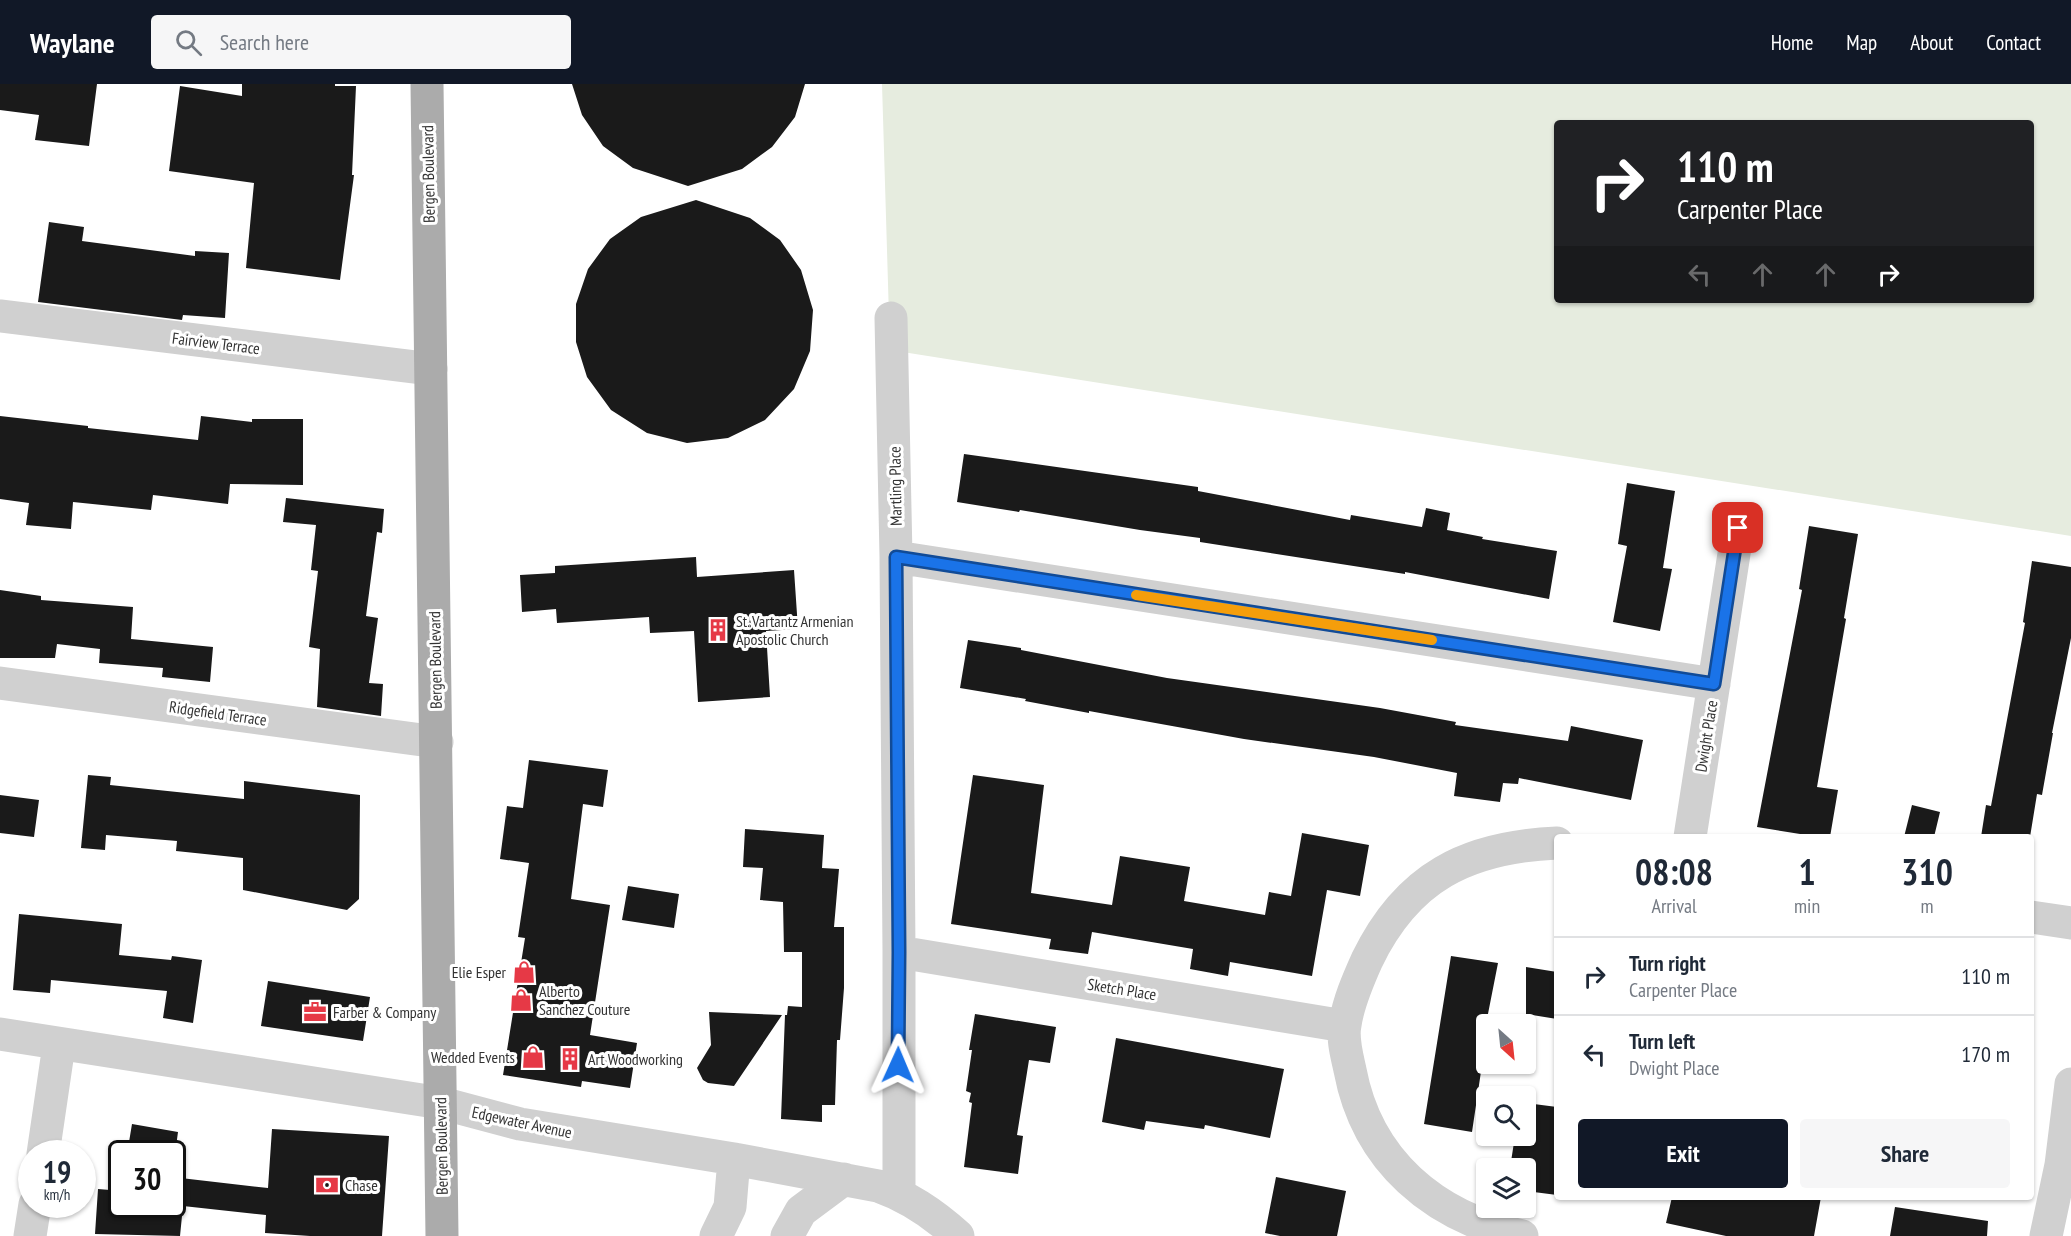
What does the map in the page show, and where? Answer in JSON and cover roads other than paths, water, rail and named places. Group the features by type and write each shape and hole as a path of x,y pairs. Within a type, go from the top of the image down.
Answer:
{"main road":[{"name":"Bergen Boulevard","path":"427,84 442,1236"}],"street":[{"name":"Fairview Terrace","path":"0,316 431,369"},
{"name":"Martling Place","path":"891,318 896,557 899,1193"},
{"name":"Dwight Place","path":"1690,834 1738,528"},
{"path":"896,557 1714,684"},
{"name":"Ridgefield Terrace","path":"0,683 437,742"},
{"path":"1522,1236 1490,1228 1451,1212 1419,1189 1391,1161 1368,1125 1354,1089 1344,1026 1357,982 1376,943 1400,906 1422,887 1465,860 1496,850 1529,844 1554,843"},
{"path":"2034,917 2071,923"},
{"name":"Sketch Place","path":"899,952 1344,1026"},
{"name":"Edgewater Avenue","path":"0,1034 441,1103 520,1124 734,1159 878,1186 899,1193 929,1212 958,1236"},
{"path":"45,1140 59,1045"},
{"path":"2046,1236 2066,1165 2071,1084"},
{"path":"716,1236 730,1206 734,1159"},
{"path":"787,1236 801,1211 844,1179"},
{"path":"30,1236 33,1218"}],"place":[{"name":"St. Vartantz Armenian Apostolic Church","path":"718,630"},
{"name":"Elie Esper","path":"524,972"},
{"name":"Alberto Sanchez Couture","path":"521,1000"},
{"name":"Farber & Company","path":"315,1012"},
{"name":"Wedded Events","path":"533,1057"},
{"name":"Art Woodworking","path":"570,1059"},
{"name":"Chase","path":"327,1185"}]}
